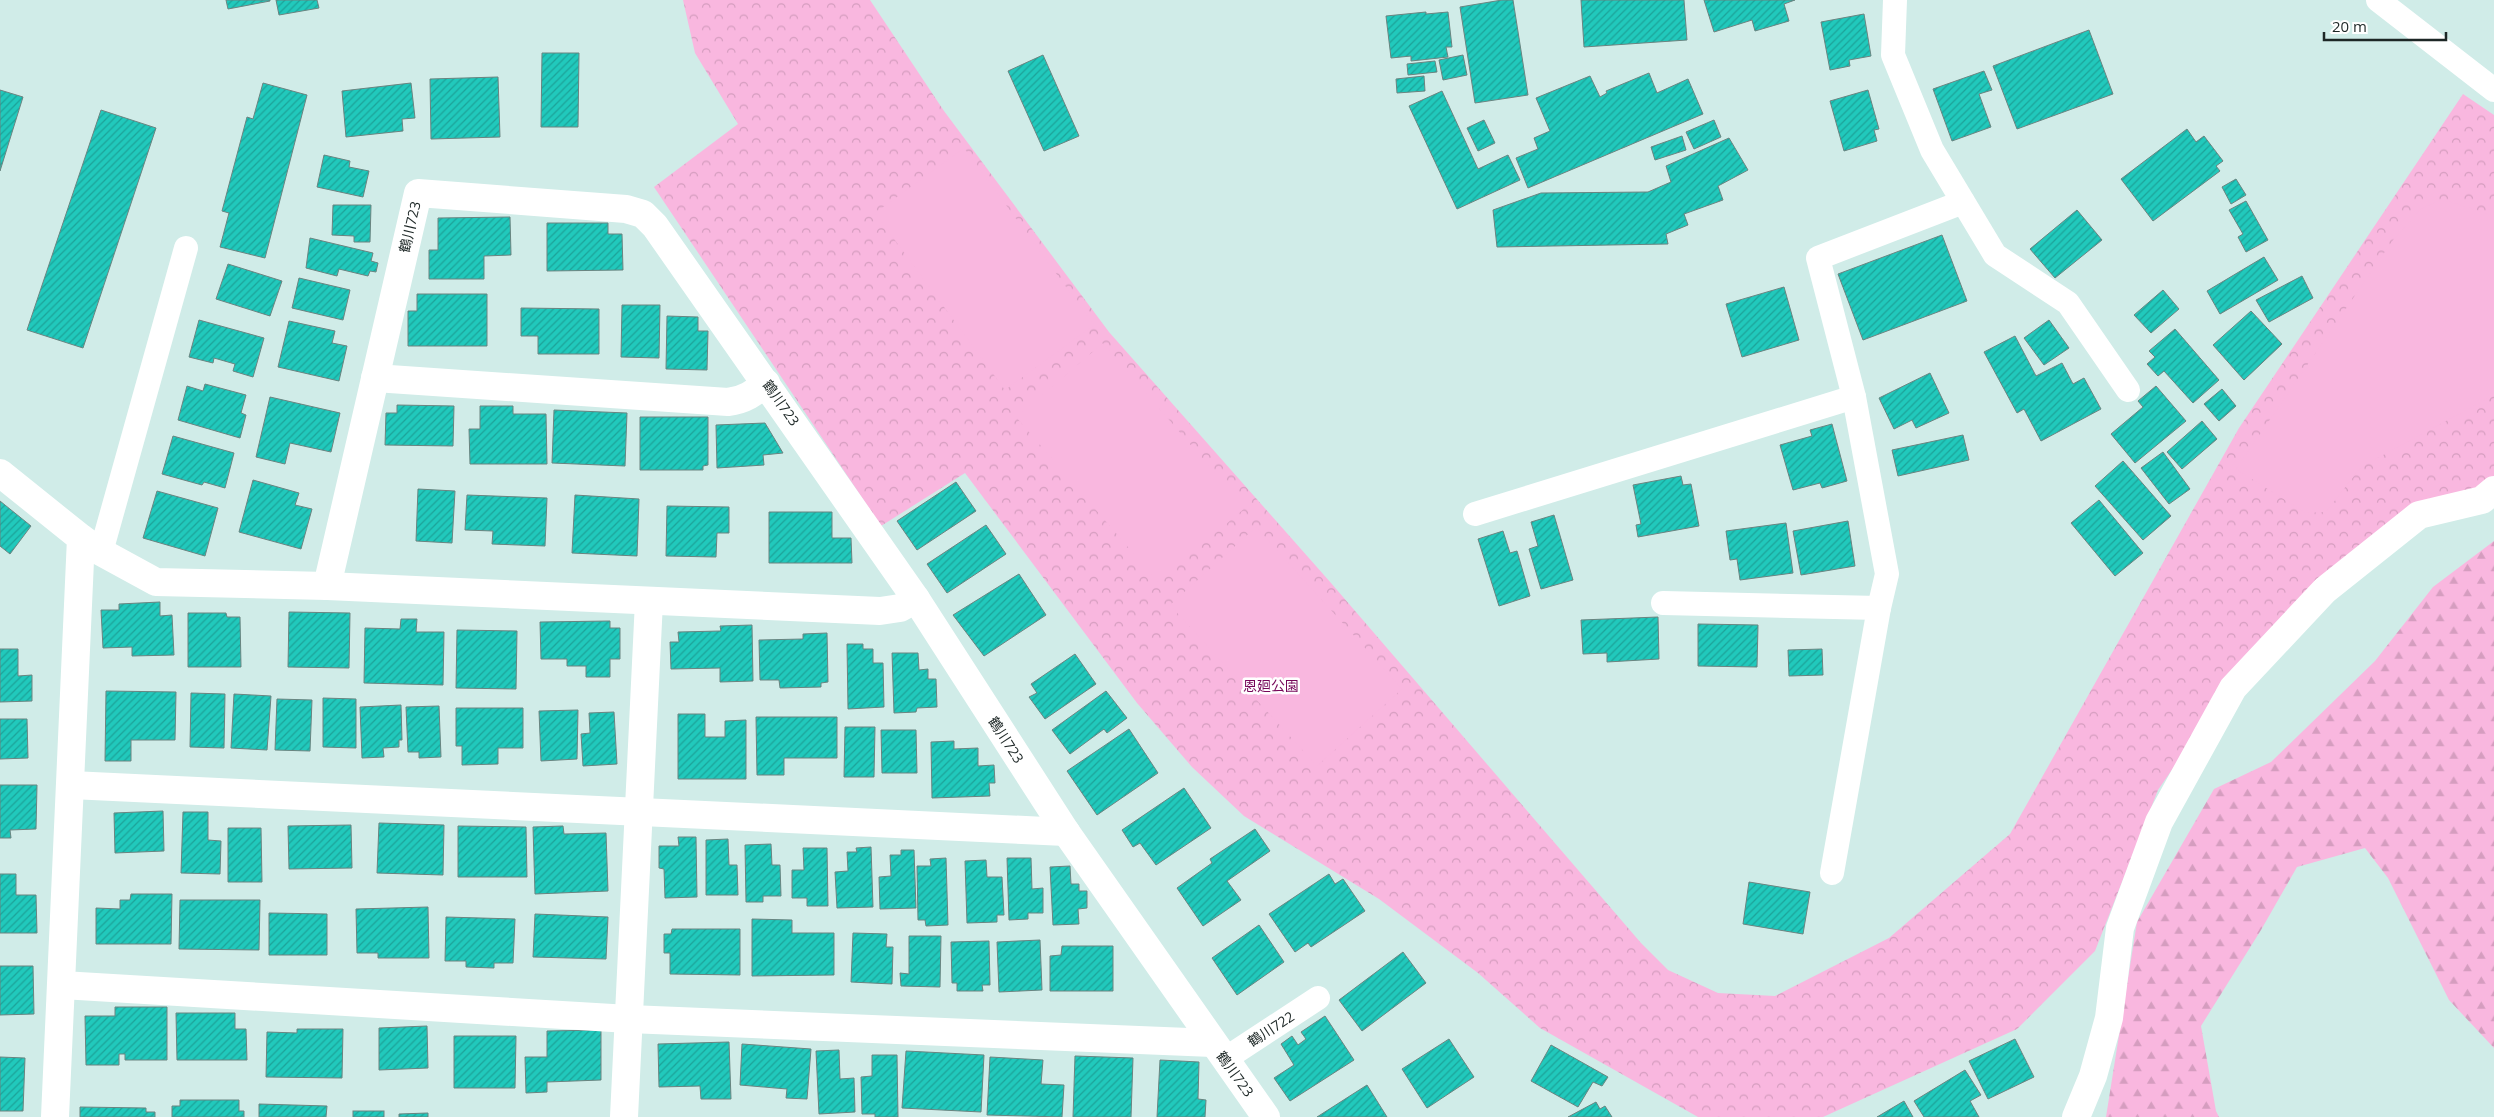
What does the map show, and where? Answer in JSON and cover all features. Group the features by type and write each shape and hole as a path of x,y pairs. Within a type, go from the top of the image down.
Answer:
{"street":[{"name":"鶴川723","path":"327,586 418,193 626,209 643,214 655,226 916,599 1066,832 1266,1117"},
{"path":"376,378 728,402 741,401 751,396 766,383"},
{"path":"0,473 91,545 156,582 327,586 880,611 900,608 916,599"},
{"path":"2076,1117 2093,1076 2109,1018 2120,928 2123,919 2159,822 2233,688 2326,590 2419,515 2482,500 2494,490"},
{"path":"55,1117 71,785 91,545"},
{"path":"624,1117 649,601"},
{"path":"71,785 1066,832"},
{"path":"62,985 629,1019 1219,1051"}],"lane":[{"path":"1895,0 1893,55 1932,150 1994,255 2068,303 2128,390"},
{"path":"2378,0 2494,90"},
{"path":"1832,873 1878,608 1887,574 1854,397 1818,258 1963,202"},
{"path":"91,545 186,248"},
{"path":"1475,514 1854,397"},
{"path":"1663,603 1878,608"},
{"name":"鶴川722","path":"1219,1051 1318,998"}],"green space":[{"name":"恩廻公園","path":"683,0 870,0 944,111 1109,332 1331,583 1641,943 1668,970 1718,993 1775,996 1889,938 2010,834 2239,428 2463,94 2494,115 2494,482 2464,494 2255,649 2158,790 2095,951 2017,1029 1823,1117 1698,1117 1540,1028 1478,973 1379,899 1244,816 1192,767 1137,703 965,473 881,526 654,187 738,124 695,53"},
{"path":"964,148 1094,325 1005,390 875,213"},
{"path":"2442,199 2494,216 2494,395 2361,467 2326,512 2306,513 2236,469 2393,240 2421,209"},
{"path":"1103,343 1245,508 1158,582 1016,417"},
{"path":"1256,527 1402,689 1317,766 1170,605"},
{"path":"2494,541 2494,1048 2449,1000 2388,878 2365,848 2297,867 2261,930 2201,1026 2216,1111 2219,1117 2106,1117 2137,922 2214,789 2271,762 2375,661 2433,587"}],"building":[{"path":"226,0 270,0 270,1 228,9"},
{"path":"276,0 317,0 319,8 279,15"},
{"path":"1513,0 1528,95 1475,103 1460,7"},
{"path":"1581,0 1684,0 1687,40 1584,47"},
{"path":"1704,0 1795,0 1784,4 1789,21 1755,31 1752,20 1714,32"},
{"path":"1426,12 1426,14 1448,12 1452,47 1446,47 1448,57 1411,61 1411,56 1391,58 1386,16"},
{"path":"1864,14 1871,56 1849,60 1850,66 1830,70 1821,22"},
{"path":"2089,30 2113,94 2017,129 1993,66"},
{"path":"542,53 579,53 578,127 541,127"},
{"path":"1043,55 1079,136 1044,151 1008,71"},
{"path":"1463,55 1467,75 1443,80 1439,60"},
{"path":"1435,61 1437,72 1408,75 1407,64"},
{"path":"1984,71 1992,90 1979,94 1991,127 1952,141 1933,89"},
{"path":"1649,73 1657,93 1688,79 1703,114 1528,188 1516,158 1538,149 1534,138 1550,131 1536,98 1590,76 1600,97 1607,93 1606,91"},
{"path":"1424,76 1425,91 1397,93 1396,79"},
{"path":"498,77 500,137 431,139 430,79"},
{"path":"263,83 307,95 265,258 220,247 229,213 222,211 247,117 253,119"},
{"path":"411,83 415,118 402,119 403,131 346,137 342,91"},
{"path":"0,90 23,97 0,171"},
{"path":"1868,90 1879,129 1874,130 1877,141 1844,151 1830,101"},
{"path":"1442,91 1478,169 1508,155 1520,180 1457,209 1409,106"},
{"path":"101,110 156,128 83,348 27,330"},
{"path":"1484,120 1495,143 1478,151 1467,128"},
{"path":"1714,120 1721,137 1694,149 1686,132"},
{"path":"2187,129 2196,142 2204,136 2223,161 2216,166 2220,171 2153,221 2121,179"},
{"path":"1682,136 1686,150 1655,160 1651,147"},
{"path":"1729,138 1748,170 1718,186 1723,200 1684,214 1688,225 1666,234 1668,244 1497,247 1493,210 1541,193 1648,192 1671,182 1666,166"},
{"path":"324,155 350,161 349,167 369,171 363,197 317,187"},
{"path":"2236,179 2246,195 2231,204 2222,187"},
{"path":"2246,201 2268,240 2246,252 2238,237 2243,234 2229,210"},
{"path":"333,205 371,205 370,242 354,242 354,236 332,235"},
{"path":"2077,210 2102,240 2055,278 2030,249"},
{"path":"510,217 511,255 484,256 484,279 429,279 429,250 438,250 438,218"},
{"path":"547,223 608,223 608,234 622,234 623,270 547,271"},
{"path":"1942,235 1967,301 1863,340 1838,274"},
{"path":"310,238 373,253 371,261 378,263 376,272 370,271 368,276 339,269 337,276 306,268"},
{"path":"2264,257 2278,280 2220,314 2207,291"},
{"path":"228,264 282,281 270,316 216,299"},
{"path":"2302,276 2313,298 2269,322 2256,300"},
{"path":"299,278 350,290 343,320 292,308"},
{"path":"1784,287 1799,340 1742,357 1726,304"},
{"path":"2163,290 2179,309 2151,333 2134,315"},
{"path":"417,294 487,294 487,346 408,346 408,311 417,311"},
{"path":"622,305 660,305 659,358 621,357"},
{"path":"521,308 599,309 599,354 538,354 538,336 521,336"},
{"path":"2251,311 2282,344 2244,380 2213,345"},
{"path":"667,316 698,317 698,331 708,331 707,370 666,369"},
{"path":"199,320 264,338 253,377 233,371 235,364 214,358 213,363 189,357"},
{"path":"2049,320 2069,348 2044,365 2024,338"},
{"path":"289,321 335,331 332,343 347,346 339,381 278,367"},
{"path":"2175,329 2219,380 2193,403 2164,371 2158,376 2147,364 2155,357 2149,351"},
{"path":"2015,336 2036,376 2062,363 2073,384 2084,378 2101,409 2041,441 2024,409 2017,413 1984,352"},
{"path":"1930,373 1949,413 1916,428 1912,420 1894,429 1879,398"},
{"path":"205,384 246,395 241,413 246,415 240,438 178,420 187,386 203,391"},
{"path":"2156,386 2186,421 2135,463 2111,434 2143,407 2138,401"},
{"path":"2222,389 2236,406 2219,421 2204,404"},
{"path":"270,397 340,413 331,452 290,443 285,464 256,457"},
{"path":"397,405 454,406 453,446 385,445 386,413 397,413"},
{"path":"480,406 513,406 513,414 546,414 547,464 470,464 469,429 480,429"},
{"path":"554,410 627,413 625,466 552,463"},
{"path":"640,417 708,417 708,465 703,466 703,470 640,470"},
{"path":"2202,421 2217,439 2182,469 2167,452"},
{"path":"765,423 783,453 763,455 764,465 717,468 716,425"},
{"path":"1832,424 1847,481 1822,488 1820,483 1793,490 1780,445 1812,436 1810,430"},
{"path":"1963,435 1969,460 1898,476 1892,450"},
{"path":"173,436 234,453 225,488 204,482 202,485 162,474"},
{"path":"2163,452 2190,489 2169,504 2141,468"},
{"path":"2123,461 2171,516 2143,540 2095,486"},
{"path":"1681,476 1683,485 1691,484 1699,526 1638,537 1636,525 1641,524 1633,485"},
{"path":"253,480 299,493 295,505 312,509 301,549 239,532"},
{"path":"956,482 976,511 917,550 897,521"},
{"path":"418,489 455,491 452,543 416,541"},
{"path":"157,491 218,508 205,556 143,538"},
{"path":"467,495 547,498 545,546 492,544 493,531 465,530"},
{"path":"575,495 639,499 637,556 572,553"},
{"path":"2099,500 2143,553 2115,576 2071,523"},
{"path":"0,501 31,526 10,554 0,546"},
{"path":"667,506 729,507 729,533 717,533 716,557 666,556"},
{"path":"769,512 832,512 832,538 851,538 852,563 769,563"},
{"path":"1554,515 1573,580 1541,589 1529,549 1538,546 1531,522"},
{"path":"1848,521 1855,566 1801,575 1793,531"},
{"path":"1786,523 1793,573 1740,580 1737,559 1730,560 1726,531"},
{"path":"986,525 1006,554 947,593 927,564"},
{"path":"1503,531 1510,553 1517,551 1530,596 1499,606 1478,539"},
{"path":"1019,574 1046,615 984,656 953,615"},
{"path":"160,602 160,616 172,615 174,655 132,656 132,647 103,648 101,610 119,610 119,604"},
{"path":"289,612 350,613 349,668 288,667"},
{"path":"188,613 226,613 227,617 240,617 241,667 188,667"},
{"path":"1658,617 1659,659 1607,662 1607,653 1583,654 1581,620"},
{"path":"401,619 417,619 416,632 444,632 443,685 364,683 365,628 400,629"},
{"path":"610,621 610,628 620,628 620,659 610,659 610,677 586,677 586,666 567,666 567,659 541,659 540,622"},
{"path":"1698,624 1758,625 1757,667 1698,666"},
{"path":"752,625 753,681 720,682 720,668 671,669 670,642 679,642 678,632 721,631 720,626"},
{"path":"457,630 517,631 516,689 456,688"},
{"path":"827,633 828,682 821,683 821,687 780,688 779,680 760,680 759,640 803,639 803,634"},
{"path":"847,644 863,644 863,649 873,649 873,663 883,663 884,707 848,709"},
{"path":"0,649 18,649 18,676 32,675 32,701 0,702"},
{"path":"1822,649 1823,675 1789,676 1788,650"},
{"path":"892,653 918,653 919,670 928,669 928,679 936,679 937,707 917,708 916,712 894,713"},
{"path":"1075,654 1096,684 1045,719 1029,697 1037,693 1031,684"},
{"path":"106,691 176,692 175,740 131,740 131,761 105,761"},
{"path":"1106,691 1127,718 1107,733 1104,729 1070,754 1052,730"},
{"path":"191,693 225,694 224,748 190,747"},
{"path":"234,694 271,696 267,750 231,748"},
{"path":"323,698 356,699 356,748 323,747"},
{"path":"277,699 312,700 310,751 275,750"},
{"path":"401,705 402,740 399,740 399,747 383,748 384,757 362,758 360,707"},
{"path":"439,706 441,757 419,758 419,752 408,752 406,707"},
{"path":"456,708 523,708 523,748 498,748 498,764 462,765 462,746 456,746"},
{"path":"578,710 577,759 541,761 539,711"},
{"path":"614,712 617,764 583,766 581,734 590,733 589,713"},
{"path":"678,714 705,714 705,737 725,737 725,721 746,720 746,779 678,779"},
{"path":"756,717 837,717 837,758 784,758 784,775 757,775"},
{"path":"0,719 27,719 28,758 0,759"},
{"path":"845,727 875,727 874,777 844,777"},
{"path":"1129,729 1158,773 1097,815 1067,771"},
{"path":"881,730 916,730 917,773 882,773"},
{"path":"954,741 954,749 978,748 978,766 994,765 995,783 989,783 990,796 932,798 931,742"},
{"path":"0,785 37,785 36,829 10,830 11,838 0,838"},
{"path":"1184,788 1211,828 1156,865 1140,843 1133,847 1122,830"},
{"path":"163,811 164,851 115,853 114,813"},
{"path":"183,812 208,812 208,840 221,841 220,874 181,873"},
{"path":"379,823 444,825 443,875 377,873"},
{"path":"351,825 352,868 289,869 288,826"},
{"path":"458,826 526,827 527,877 458,877"},
{"path":"563,826 564,834 606,833 608,891 535,894 533,827"},
{"path":"228,828 261,828 262,882 228,882"},
{"path":"1255,829 1270,851 1227,881 1241,900 1203,926 1177,888 1212,863 1210,859"},
{"path":"678,837 696,837 697,897 665,898 664,869 659,868 659,846 679,846"},
{"path":"728,839 729,865 737,865 738,895 706,895 706,840"},
{"path":"771,844 772,865 780,865 781,896 763,896 763,902 746,902 745,845"},
{"path":"871,847 873,907 837,908 835,872 848,871 847,852 857,852 856,848"},
{"path":"803,848 827,848 828,906 807,906 807,898 792,898 792,870 804,870"},
{"path":"901,850 914,850 916,908 880,909 879,877 891,876 890,855 901,855"},
{"path":"946,858 948,925 926,926 925,920 918,920 917,866 931,866 930,859"},
{"path":"1007,858 1031,858 1032,889 1043,888 1043,913 1028,913 1028,919 1009,920"},
{"path":"986,860 987,877 1002,877 1004,915 997,915 997,922 967,923 965,861"},
{"path":"1070,866 1071,884 1079,884 1079,891 1087,891 1087,908 1078,909 1079,924 1053,925 1050,867"},
{"path":"0,874 16,874 16,895 36,895 37,933 0,933"},
{"path":"1329,874 1335,884 1343,879 1365,911 1311,947 1308,943 1295,952 1269,914"},
{"path":"1749,882 1810,892 1803,934 1743,924"},
{"path":"131,894 172,894 171,944 96,944 96,908 120,909 120,900 130,900"},
{"path":"180,900 260,900 259,950 179,949"},
{"path":"428,907 429,958 378,958 378,953 357,953 356,909"},
{"path":"269,913 327,914 327,955 269,955"},
{"path":"535,914 608,917 606,959 533,957"},
{"path":"446,917 515,919 513,963 494,963 494,968 466,967 466,961 445,961"},
{"path":"752,919 792,920 792,933 834,933 834,975 752,976"},
{"path":"1259,925 1284,962 1237,995 1212,958"},
{"path":"672,929 740,929 740,975 670,974 670,953 664,953 664,934 671,934"},
{"path":"853,933 887,934 886,947 893,947 892,984 851,982"},
{"path":"909,936 941,936 940,987 901,986 900,973 909,974"},
{"path":"1040,940 1042,990 999,992 997,942"},
{"path":"989,941 990,985 982,985 983,991 957,991 957,983 952,983 951,942"},
{"path":"1062,946 1113,946 1113,991 1050,991 1050,956 1061,955"},
{"path":"1403,952 1426,983 1362,1031 1339,1000"},
{"path":"0,966 33,966 34,1014 0,1015"},
{"path":"115,1007 167,1007 167,1060 125,1060 125,1054 119,1054 119,1065 86,1065 85,1016 115,1016"},
{"path":"176,1013 235,1013 235,1029 246,1029 247,1060 177,1060"},
{"path":"1325,1016 1354,1060 1290,1101 1274,1078 1294,1065 1281,1044 1292,1036 1298,1045 1306,1039 1301,1032"},
{"path":"427,1026 428,1068 379,1070 379,1028"},
{"path":"297,1029 343,1029 342,1078 266,1077 267,1032 297,1033"},
{"path":"601,1030 601,1080 547,1082 547,1092 526,1093 525,1057 547,1057 547,1031"},
{"path":"454,1036 516,1036 515,1088 454,1088"},
{"path":"1449,1039 1474,1077 1427,1108 1402,1069"},
{"path":"2015,1039 2034,1077 1988,1099 1969,1061"},
{"path":"729,1042 731,1099 701,1099 700,1086 659,1087 658,1044"},
{"path":"742,1044 811,1049 807,1099 786,1098 787,1089 740,1085"},
{"path":"1551,1045 1608,1077 1602,1086 1593,1082 1578,1107 1531,1081"},
{"path":"839,1050 840,1079 854,1078 855,1112 819,1114 816,1051"},
{"path":"906,1051 984,1055 981,1112 902,1108"},
{"path":"872,1055 897,1055 898,1117 875,1117 875,1114 862,1114 861,1077 872,1076"},
{"path":"1075,1056 1133,1058 1131,1117 1073,1117"},
{"path":"0,1057 25,1058 23,1111 0,1111"},
{"path":"990,1057 1043,1060 1041,1084 1064,1085 1062,1117 987,1115"},
{"path":"1160,1060 1199,1062 1198,1099 1206,1100 1205,1117 1157,1117"},
{"path":"1965,1070 1981,1095 1970,1101 1979,1117 1924,1117 1914,1101"},
{"path":"1367,1085 1387,1117 1317,1117"},
{"path":"180,1100 239,1100 239,1111 244,1111 244,1117 172,1117 172,1106 180,1106"},
{"path":"1904,1101 1913,1117 1877,1117"},
{"path":"1596,1102 1600,1109 1605,1106 1612,1117 1568,1117"},
{"path":"259,1104 327,1106 326,1117 259,1117"},
{"path":"80,1107 146,1108 146,1112 155,1112 155,1117 80,1117"},
{"path":"353,1111 384,1111 384,1117 353,1117"},
{"path":"428,1113 428,1117 399,1117 399,1114"}]}
